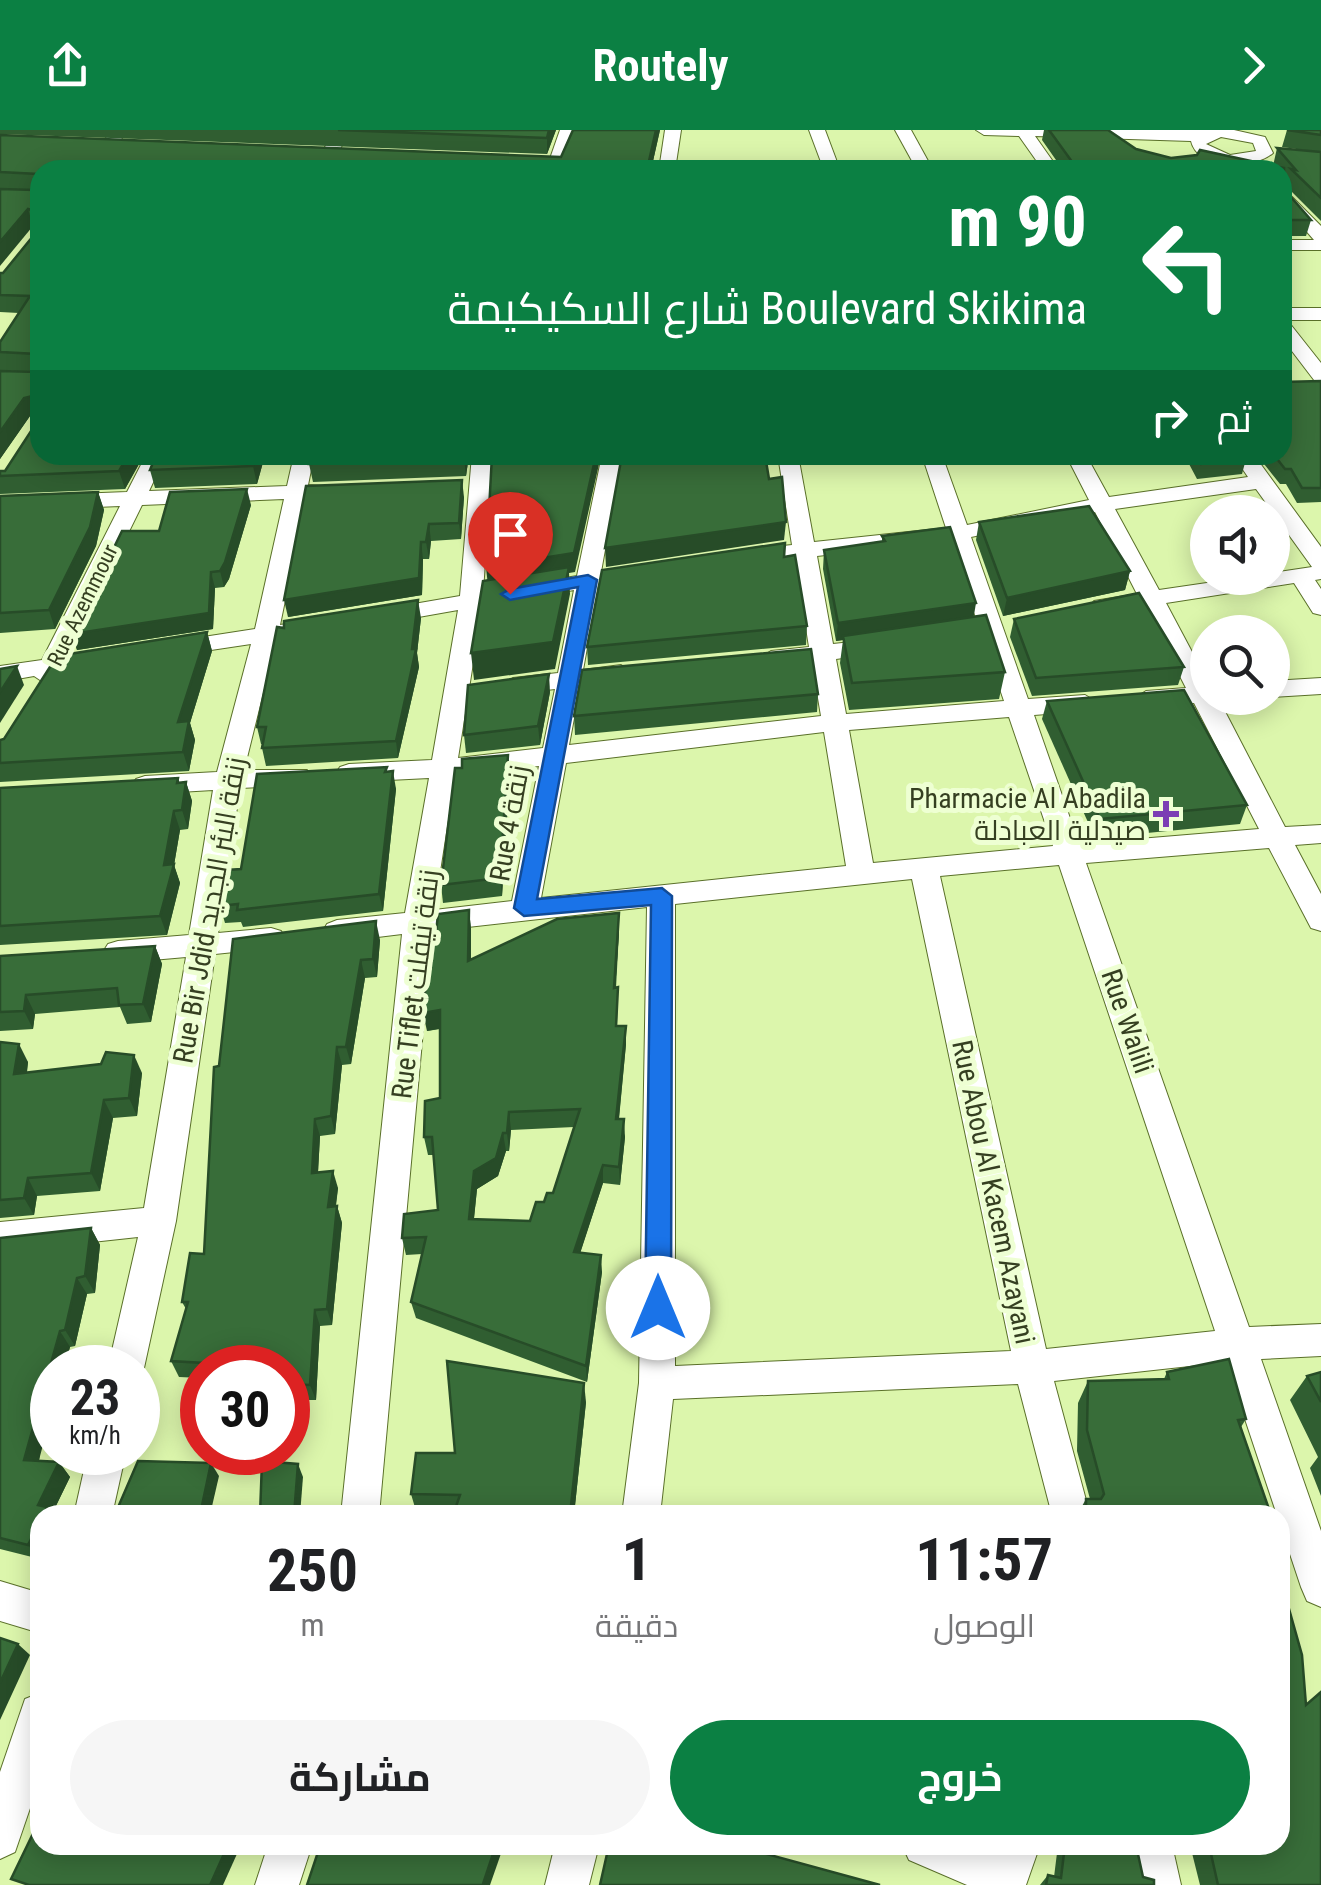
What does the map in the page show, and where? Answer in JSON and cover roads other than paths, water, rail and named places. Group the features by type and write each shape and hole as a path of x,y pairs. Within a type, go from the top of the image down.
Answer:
{"street":[{"path":"93,160 98,146 120,130"},
{"path":"326,160 342,130"},
{"path":"557,160 568,130"},
{"path":"668,160 673,130"},
{"path":"817,130 828,160"},
{"path":"903,130 920,160"},
{"path":"984,130 1202,139 1239,132 1268,157"},
{"path":"1024,131 1044,160"},
{"path":"1103,132 1126,154"},
{"path":"1202,139 1189,160 1268,157"},
{"path":"98,146 126,147"},
{"path":"310,154 321,160"},
{"path":"332,160 348,155"},
{"path":"1292,204 1321,237"},
{"path":"1292,245 1321,245"},
{"path":"1292,314 1321,314"},
{"path":"1292,342 1315,382"},
{"name":"Rue Azemmour","path":"36,693 54,665 151,465"},
{"name":"Rue Bir Jdid زنقة البئر الجديد","path":"131,1345 159,1221 228,780 266,634 302,465"},
{"name":"Rue Tiflet زنقة تيفلت","path":"361,1505 418,922 445,768 474,692 470,486 478,465"},
{"name":"Rue 4 زنقة","path":"524,908 610,465"},
{"path":"790,465 860,874"},
{"name":"Rue Walili","path":"936,465 1321,1587"},
{"path":"1082,465 1190,667"},
{"path":"1251,465 1314,571 1321,608"},
{"path":"725,560 959,532 1103,504 1264,481"},
{"path":"0,504 333,490"},
{"path":"143,653 666,568"},
{"path":"1079,611 1314,571"},
{"path":"745,661 898,643"},
{"path":"0,674 107,658"},
{"path":"474,692 647,670"},
{"path":"1290,688 1321,686"},
{"path":"114,787 445,768 834,723 1190,695"},
{"path":"1216,715 1321,921"},
{"path":"91,954 200,947 524,908 860,874 1321,834"},
{"name":"Rue Abou Al Kacem Azayani","path":"924,868 1032,1366 1068,1505"},
{"path":"642,1505 658,1382 662,896"},
{"path":"0,1237 159,1221"},
{"path":"658,1382 1032,1366 1239,1344 1321,1340"},
{"path":"95,1505 102,1475"},
{"path":"0,1600 30,1609"},
{"path":"2,1828 30,1744"},
{"path":"277,1885 287,1855"},
{"path":"568,1885 575,1855"},
{"path":"958,1855 1010,1870"},
{"path":"1152,1855 1159,1885"}],"place":[{"name":"Pharmacie Al Abadila صيدلية العبادلة","path":"1166,814"}]}
